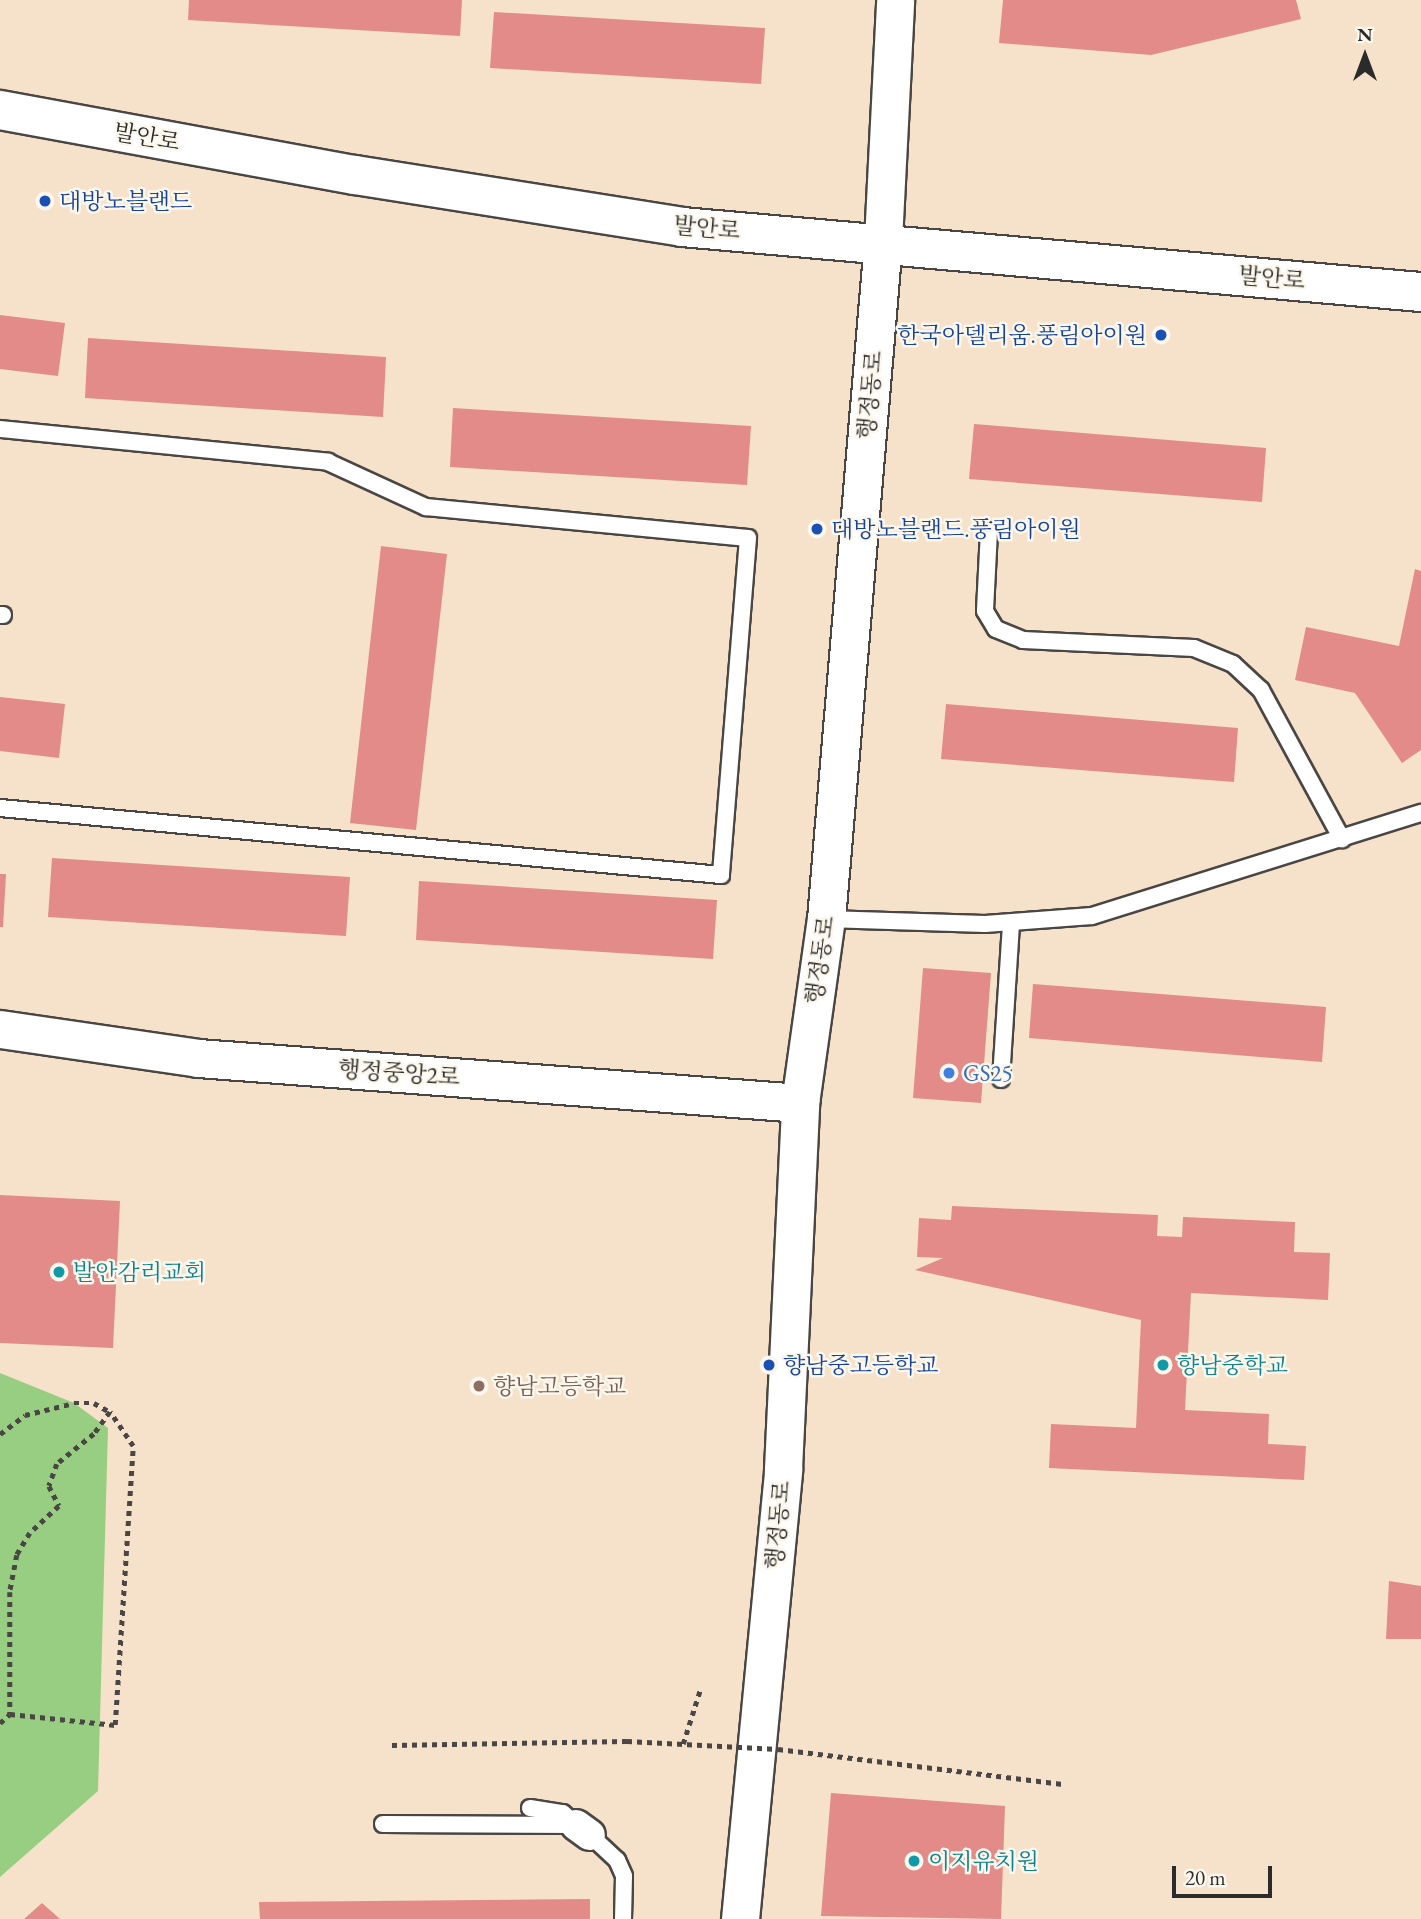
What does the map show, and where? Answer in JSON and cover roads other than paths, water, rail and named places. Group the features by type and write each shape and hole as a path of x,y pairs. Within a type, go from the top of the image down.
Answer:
{"main road":[{"name":"발안로","path":"0,110 355,175 682,227 883,241 1421,292"}],"street":[{"name":"행정동로","path":"740,1919 783,1469 800,1103 826,919 883,241 895,0"},
{"name":"행정중앙2로","path":"0,1029 198,1058 800,1103"}],"lane":[{"path":"0,429 328,462 426,507 748,538 720,875 0,808"},
{"path":"989,531 985,611 996,629 1023,640 1194,648 1233,664 1261,690 1342,839"},
{"path":"826,919 1011,923 1092,916 1421,813"},
{"path":"1001,1079 1011,923"},
{"path":"530,1808 564,1813 617,1860 624,1876 623,1919"},
{"path":"383,1824 583,1830"}],"place":[{"name":"대방노블랜드","path":"45,201"},
{"name":"한국아델리움.풍림아이원","path":"1161,335"},
{"name":"대방노블랜드.풍림아이원","path":"817,529"},
{"name":"GS25","path":"949,1073"},
{"name":"발안감리교회","path":"59,1272"},
{"name":"향남중고등학교","path":"769,1365"},
{"name":"향남중학교","path":"1163,1365"},
{"name":"향남고등학교","path":"479,1386"},
{"name":"이지유치원","path":"914,1861"}]}
